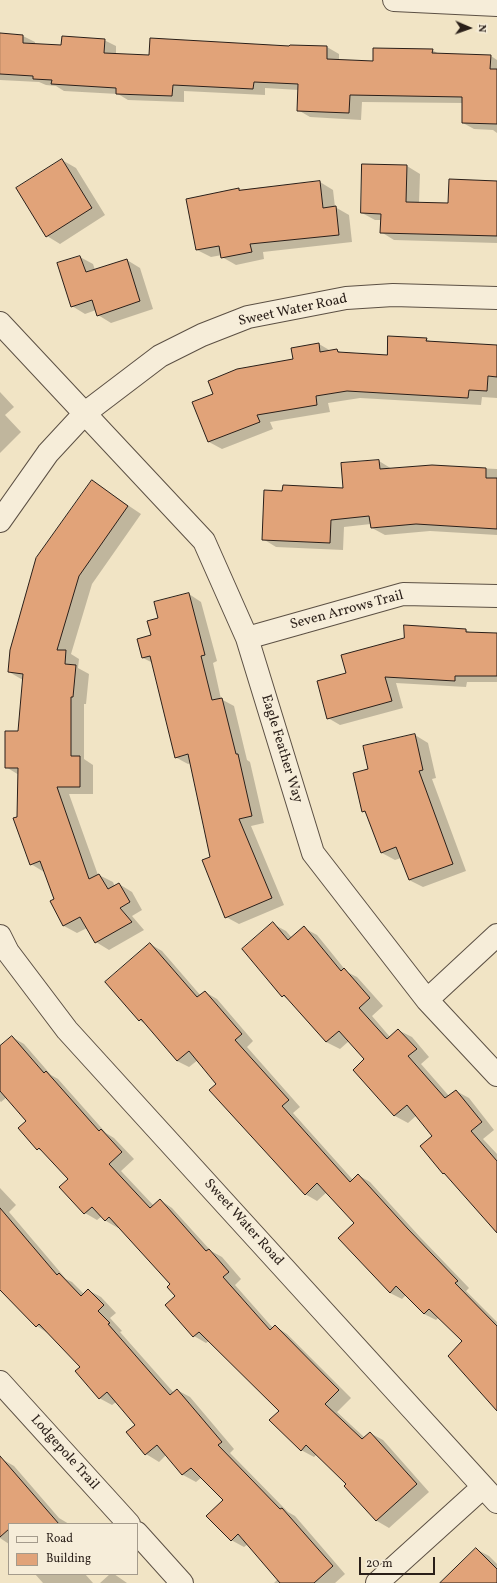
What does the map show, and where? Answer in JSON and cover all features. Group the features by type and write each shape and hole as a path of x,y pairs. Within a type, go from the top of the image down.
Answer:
{"street":[{"path":"394,0 497,5"},
{"name":"Sweet Water Road","path":"0,521 48,453 85,412 160,356 202,335 248,318 346,298 393,294 497,298"},
{"name":"Eagle Feather Way","path":"0,323 204,540 247,638 313,853 427,1000 497,1074"},
{"name":"Seven Arrows Trail","path":"247,638 403,594 497,596"},
{"path":"427,1000 497,935"},
{"name":"Sweet Water Road","path":"0,936 8,952 66,1030 490,1494"},
{"name":"Lodgepole Trail","path":"0,1382 128,1523"},
{"path":"378,1583 490,1494"},
{"path":"138,1534 182,1583"}],"building":[{"path":"0,33 23,35 23,43 61,45 62,36 105,39 104,53 149,55 150,38 289,46 327,46 327,59 373,61 373,48 433,49 432,53 491,55 490,69 497,69 497,124 462,123 462,97 350,95 349,113 297,111 298,84 254,82 253,89 173,85 172,96 116,94 116,88 51,84 52,80 33,79 33,76 0,74"},
{"path":"62,159 92,208 46,237 16,188"},
{"path":"362,164 407,165 406,202 448,203 449,179 497,181 497,236 380,233 381,214 361,213"},
{"path":"320,181 323,208 336,206 339,235 250,244 252,252 221,258 219,246 196,250 186,199 239,188 239,190"},
{"path":"80,256 86,272 127,259 140,301 97,316 92,300 71,307 57,263"},
{"path":"388,336 427,338 426,341 497,345 497,377 488,376 487,391 469,390 468,398 347,391 316,396 317,405 257,415 260,422 208,442 192,402 213,394 208,381 237,369 293,359 291,348 319,343 320,352 337,349 338,352 387,355"},
{"path":"379,460 380,469 432,465 486,468 486,478 497,478 497,529 416,524 371,528 369,516 331,520 330,543 262,540 264,490 282,491 283,485 343,488 341,463"},
{"path":"92,480 128,506 79,576 57,650 66,650 65,664 76,665 73,697 71,697 71,756 80,756 80,787 57,787 89,879 99,874 108,889 119,883 130,902 120,908 132,922 95,943 80,917 63,926 50,901 54,899 40,861 30,865 13,818 17,817 18,768 5,768 5,731 18,731 23,674 8,672 10,650 36,558"},
{"path":"189,593 205,655 201,656 212,700 222,698 236,754 238,754 252,816 239,819 272,898 225,918 202,860 210,857 188,754 175,758 150,656 142,658 137,639 151,635 147,621 158,618 154,602"},
{"path":"404,625 466,629 466,632 497,633 497,676 455,676 455,681 385,677 392,701 327,719 317,681 346,673 341,655 404,638"},
{"path":"415,734 423,770 419,771 453,864 409,880 396,847 381,853 365,811 362,812 353,773 368,769 363,746"},
{"path":"273,922 288,940 304,926 341,971 344,968 370,998 359,1008 387,1039 398,1029 417,1049 408,1056 445,1098 456,1090 482,1122 471,1131 497,1161 497,1233 444,1173 443,1174 420,1146 432,1136 407,1105 394,1116 353,1070 364,1059 339,1031 326,1042 284,995 282,997 242,949"},
{"path":"150,943 197,997 205,991 242,1034 235,1040 289,1100 282,1106 350,1182 358,1174 458,1281 455,1283 497,1326 497,1411 448,1356 462,1341 429,1309 424,1314 396,1286 390,1293 338,1238 354,1223 317,1183 305,1195 209,1090 216,1084 189,1051 177,1061 141,1019 139,1021 105,982"},
{"path":"12,1036 44,1073 46,1071 99,1131 101,1129 122,1152 109,1164 150,1208 160,1199 206,1251 209,1249 229,1272 223,1277 270,1330 275,1325 339,1390 325,1404 362,1439 370,1432 417,1484 376,1521 344,1486 346,1484 306,1445 301,1451 269,1420 279,1411 199,1332 193,1337 165,1305 175,1296 167,1287 170,1284 109,1217 105,1221 92,1207 84,1214 59,1187 68,1179 39,1148 37,1150 18,1128 26,1121 0,1091 0,1046"},
{"path":"0,1208 57,1275 59,1273 81,1296 88,1289 104,1305 98,1311 110,1323 108,1324 170,1395 177,1389 222,1442 218,1445 280,1509 282,1508 333,1566 314,1583 280,1583 238,1534 231,1541 206,1516 223,1500 191,1468 182,1475 157,1445 145,1455 126,1432 135,1425 107,1392 99,1399 75,1371 80,1367 39,1324 36,1327 0,1290"},
{"path":"0,1456 58,1523 8,1523 8,1530 0,1537"},
{"path":"476,1548 497,1569 497,1583 440,1583"}]}
